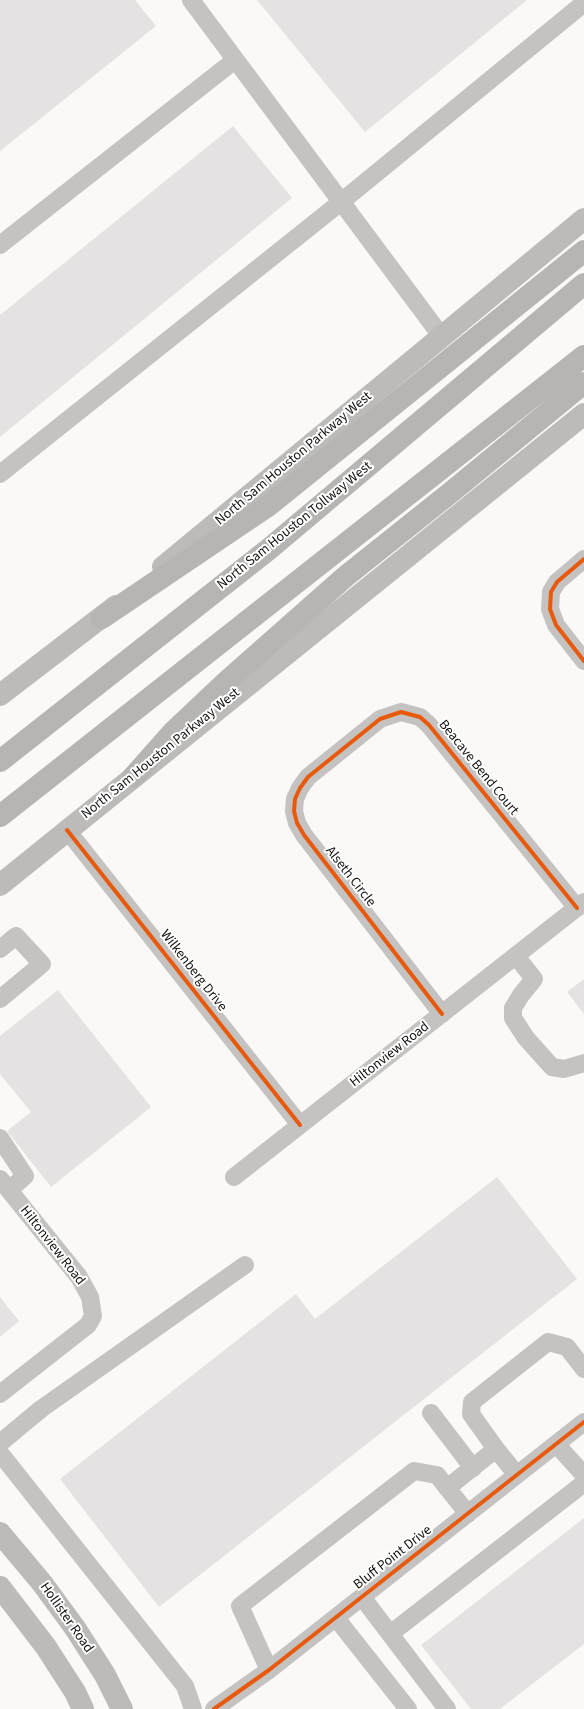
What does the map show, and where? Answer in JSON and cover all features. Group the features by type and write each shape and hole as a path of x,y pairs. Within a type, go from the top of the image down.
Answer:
{"highway":[{"path":"102,618 268,506 584,250"},
{"name":"North Sam Houston Tollway West","path":"0,761 269,549 584,284"},
{"path":"0,816 584,356"},
{"path":"133,777 173,732 226,682 346,576 584,383"}],"main road":[{"name":"North Sam Houston Parkway West","path":"0,695 102,618 584,219"},
{"name":"North Sam Houston Parkway West","path":"0,885 584,414"},
{"name":"Hollister Road","path":"0,1533 42,1583 75,1628 105,1675 122,1709"},
{"path":"0,1587 46,1648 75,1692 83,1709"}],"street":[{"path":"191,0 442,337"},
{"path":"0,474 581,11"},
{"path":"0,246 236,60"},
{"path":"584,558 557,582 551,592 550,609 556,625 584,661"},
{"name":"Beacave Bend Court","path":"338,753 380,719 401,712 420,717 429,725 580,905"},
{"name":"Alseth Circle","path":"338,753 308,777 300,788 295,799 294,811 297,823 304,835 442,1014"},
{"name":"Wilkenberg Drive","path":"67,830 300,1125"},
{"name":"Hiltonview Road","path":"234,1177 580,905"},
{"path":"0,949 16,936 42,964 0,999"},
{"path":"516,956 534,979 513,1008 513,1018 526,1038 552,1067 564,1069 584,1063"},
{"path":"0,1138 25,1176 4,1184"},
{"name":"Hiltonview Road","path":"0,1394 88,1325 93,1316 90,1297 79,1277 4,1184"},
{"path":"0,1443 42,1409 245,1265"},
{"path":"517,1475 496,1450 471,1414 472,1402 548,1342 567,1347 584,1368"},
{"path":"431,1413 473,1468"},
{"name":"Bluff Point Drive","path":"214,1709 269,1670 584,1422"},
{"path":"556,1444 584,1475"},
{"path":"447,1488 496,1450"},
{"path":"0,1453 185,1686 193,1709"},
{"path":"269,1670 240,1606 414,1471 437,1475 468,1514"},
{"path":"390,1634 584,1483"},
{"path":"362,1597 447,1709"},
{"path":"336,1618 408,1709"}],"building":[{"path":"0,0 135,0 156,26 0,151"},
{"path":"257,0 527,0 365,132"},
{"path":"233,126 292,198 0,437 0,315"},
{"path":"584,979 584,1014 567,992"},
{"path":"58,990 151,1107 51,1187 7,1131 31,1112 0,1074 0,1036"},
{"path":"497,1177 577,1279 159,1607 60,1479 296,1294 315,1319"},
{"path":"0,1297 19,1321 0,1337"},
{"path":"584,1518 584,1644 500,1709 471,1709 421,1645"}],"cycle path":[{"path":"584,559 557,582 551,592 550,609 556,625 584,661"},
{"path":"442,1014 304,835 297,823 294,811 295,799 300,788 308,777 380,719 401,712 420,717 429,725 577,908"},
{"path":"67,830 300,1125"},
{"path":"214,1709 269,1670 584,1422"}]}
